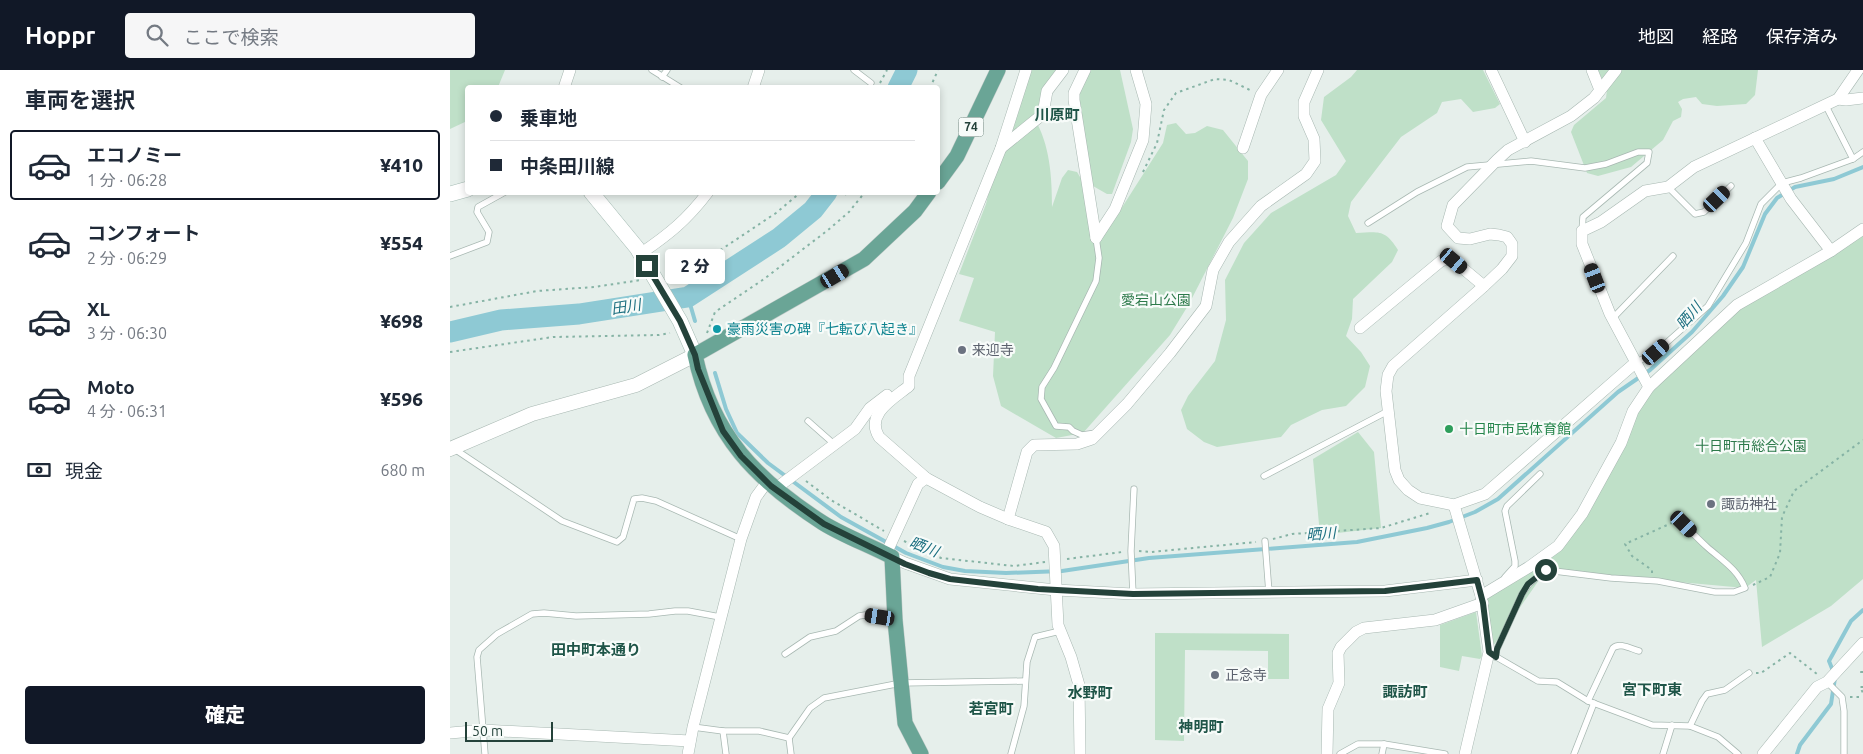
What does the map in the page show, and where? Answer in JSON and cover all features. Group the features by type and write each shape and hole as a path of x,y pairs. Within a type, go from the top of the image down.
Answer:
{"main road":[{"name":"74","path":"940,179 957,156 998,70"},
{"path":"450,194 465,190"},
{"path":"594,195 640,254 682,325 723,431 741,456 771,486 824,524 889,555 905,722 921,754"},
{"path":"695,355 864,259 915,212 927,195"}],"street":[{"path":"565,85 570,70"},
{"path":"754,85 759,70"},
{"path":"1026,70 1001,148 909,376 909,386 881,409 875,422 875,430 879,438 926,478 980,507 1046,532 1054,546 1055,585 1060,631 1071,657 1079,685 1080,754"},
{"path":"1001,148 1043,114 1047,91 1063,70"},
{"path":"1085,70 1074,93 1074,100 1096,238"},
{"path":"1096,238 1115,209 1143,140 1146,104 1136,70"},
{"path":"1243,148 1261,95 1278,70"},
{"path":"1008,519 1027,452 1034,445 1077,444 1092,439 1127,404 1206,306 1213,270 1229,242 1260,206 1306,174 1315,161 1314,139 1304,116 1304,102 1318,70"},
{"path":"1491,70 1525,142"},
{"path":"1592,70 1600,90"},
{"path":"1616,70 1594,98 1571,116 1508,150 1453,205 1447,226 1458,238 1470,239 1490,234 1507,237 1512,244 1512,256 1502,269 1484,286 1393,366 1388,375 1386,392 1395,470 1408,490 1420,498 1455,509 1485,494 1635,363"},
{"path":"1648,387 1612,319 1582,244 1582,231 1601,222 1645,191 1668,187 1694,167 1838,99 1858,70"},
{"path":"1838,99 1863,98"},
{"path":"1755,138 1791,198 1831,251"},
{"path":"640,254 675,229 693,212 706,195"},
{"path":"1327,754 1328,709 1339,683 1338,653 1341,647 1356,632 1364,628 1436,620 1482,599 1495,588 1558,546 1582,514 1603,477 1622,443 1633,411 1648,387 1737,305 1831,251 1863,229"},
{"path":"1360,328 1442,261 1448,259 1454,261 1484,286"},
{"path":"452,448 532,414 636,385 695,355"},
{"path":"688,754 692,727 720,617 741,539 756,498 771,486 797,474 855,429 870,408 909,376"},
{"path":"926,478 918,484 894,536 889,555 905,564 950,579 1055,585 1133,594 1385,591 1477,580"},
{"path":"1455,509 1482,599 1492,655 1465,754"},
{"path":"1763,754 1817,687 1827,682 1863,642"},
{"path":"450,733 484,730 690,741"}],"lane":[{"path":"652,70 676,85"},
{"path":"662,77 667,70"},
{"path":"854,70 871,83"},
{"path":"1826,106 1853,159"},
{"path":"1368,223 1417,192 1467,167 1531,161 1585,168 1606,164 1638,152 1649,152 1647,163 1583,217 1582,231"},
{"path":"1635,363 1656,352 1708,306 1746,243 1762,204 1782,183 1853,159 1863,152"},
{"path":"1668,187 1695,214 1699,214 1704,212 1731,186"},
{"path":"450,256 487,242 489,232 477,212 478,207 499,195"},
{"path":"1096,238 1099,258 1096,281 1054,368 1042,387 1041,399 1056,426 1069,427 1073,432 1082,435 1098,433"},
{"path":"1612,319 1673,256"},
{"path":"1264,476 1388,411"},
{"path":"808,421 834,444"},
{"path":"452,448 562,521 617,542 623,537 634,499 642,498 656,501 741,539"},
{"path":"1495,588 1515,566 1506,517 1507,506 1540,474"},
{"path":"1133,594 1131,551 1134,489"},
{"path":"1684,524 1707,547 1731,566 1745,588 1734,592 1715,592 1652,580 1601,577 1546,570 1528,584 1497,649 1492,655 1538,682 1557,682 1594,703 1652,725 1690,726 1718,737 1738,754"},
{"path":"1265,541 1269,593"},
{"path":"485,754 477,657 479,650 497,634 532,614 544,613 576,616 688,611 720,617"},
{"path":"786,654 810,637 836,631 859,616 866,615 895,620"},
{"path":"1011,754 1024,706 1026,662 1035,637 1060,631"},
{"path":"1588,700 1616,646 1620,645 1639,651"},
{"path":"1690,726 1702,700 1707,694 1725,690 1749,673"},
{"path":"791,754 789,738 810,708 824,698 900,682 1025,681"},
{"path":"1827,682 1842,697 1844,711 1844,754"},
{"path":"1574,754 1594,703"},
{"path":"1663,754 1672,725"},
{"path":"692,727 723,731 759,731 789,738"},
{"path":"723,731 726,754"},
{"path":"1340,754 1358,744 1384,744 1445,754"},
{"path":"1382,754 1384,744"}],"path":[{"path":"879,85 887,70"},
{"path":"931,85 938,70"},
{"path":"1142,174 1157,143 1164,110 1176,93 1215,79 1229,80 1261,95"},
{"path":"707,335 715,312 764,279 850,212 863,195"},
{"path":"450,352 553,337 659,335 682,325"},
{"path":"1745,588 1770,577 1780,553 1782,517 1794,491 1863,440"},
{"path":"797,474 831,500 894,536 941,558 1014,566 1054,563 1131,551 1151,552 1265,541 1292,534 1381,528 1455,509"},
{"path":"1652,580 1652,570 1632,556 1625,544 1676,520 1681,528 1684,524"},
{"path":"1749,673 1761,673 1790,653 1827,682"},
{"path":"1863,687 1860,687 1863,693"},
{"path":"1842,697 1863,697"}],"green space":[{"path":"450,70 505,70 499,85 465,85 465,122 450,129"},
{"name":"愛宕山公園","path":"1031,70 1056,70 1046,84 1034,118 1047,150 1051,173 1052,207 1062,178 1068,170 1077,172 1094,200 1094,219 1107,231 1163,143 1167,125 1176,123 1186,134 1195,133 1207,126 1223,130 1248,161 1248,179 1233,218 1189,304 1170,335 1083,433 1056,438 1001,406 993,376 995,332 959,321 974,278 959,274 986,204 999,150"},
{"path":"1090,70 1120,70 1133,129 1131,142 1112,194 1107,194 1093,186 1077,94"},
{"path":"1357,70 1483,70 1500,104 1495,108 1473,112 1461,99 1442,102 1437,113 1401,137 1351,202 1348,216 1356,233 1381,233 1389,238 1398,250 1392,262 1353,299 1352,319 1346,336 1361,352 1370,366 1365,387 1346,406 1322,410 1291,425 1281,437 1217,447 1204,442 1187,429 1181,410 1188,396 1215,361 1226,320 1225,280 1244,243 1271,213 1336,175 1346,161 1321,120 1324,97 1351,77"},
{"path":"1598,70 1758,70 1755,95 1746,104 1717,106 1702,104 1696,97 1683,99 1678,102 1682,109 1681,117 1673,121 1663,140 1631,167 1598,176 1587,173 1571,132 1574,125 1606,98 1607,90"},
{"name":"十日町市総合公園","path":"1863,229 1863,579 1831,606 1762,647 1756,580 1745,588 1546,570 1489,652 1483,603 1509,580 1558,546 1649,387 1758,292"},
{"path":"1358,432 1374,452 1381,528 1320,535 1313,459"},
{"path":"1476,612 1482,656 1480,659 1462,656 1459,671 1440,667 1440,625"},
{"path":"1155,633 1289,634 1289,679 1268,679 1268,651 1185,650 1184,741 1155,740"}],"waterway":[{"name":"田川","path":"900,85 907,70"},
{"name":"晒川","path":"715,373 726,409 737,433 768,463 841,517 906,553 943,567 965,571 1006,573 1062,571 1149,558 1357,542 1449,522 1475,512 1498,499 1618,392 1650,370 1692,332 1723,296 1743,267 1765,214 1777,198 1795,187 1834,179 1863,167"},
{"name":"田川","path":"450,332 501,320 579,314 688,297 779,238 813,210 825,195"},
{"name":"晒川","path":"688,297 695,321"},
{"path":"1833,671 1829,661 1851,621 1863,610"},
{"path":"1797,754 1800,745 1831,704 1835,678"}],"place":[{"name":"豪雨災害の碑『七転び八起き』","path":"717,329"},
{"name":"来迎寺","path":"962,350"},
{"name":"十日町市民体育館","path":"1449,429"},
{"name":"諏訪神社","path":"1711,504"},
{"name":"正念寺","path":"1215,675"}],"district":[{"name":"川原町","path":"1057,115"},
{"name":"田中町本通り","path":"596,650"},
{"name":"宮下町東","path":"1652,690"},
{"name":"諏訪町","path":"1405,692"},
{"name":"水野町","path":"1090,693"},
{"name":"若宮町","path":"991,709"},
{"name":"神明町","path":"1201,727"}],"route":[{"path":"647,266 680,321 695,355 698,369 723,431 741,456 771,486 824,524 905,564 929,573 950,579 1038,589 1133,594 1385,591 1477,580 1483,603 1489,652 1496,657 1497,649 1522,594 1528,584 1546,570"}]}
